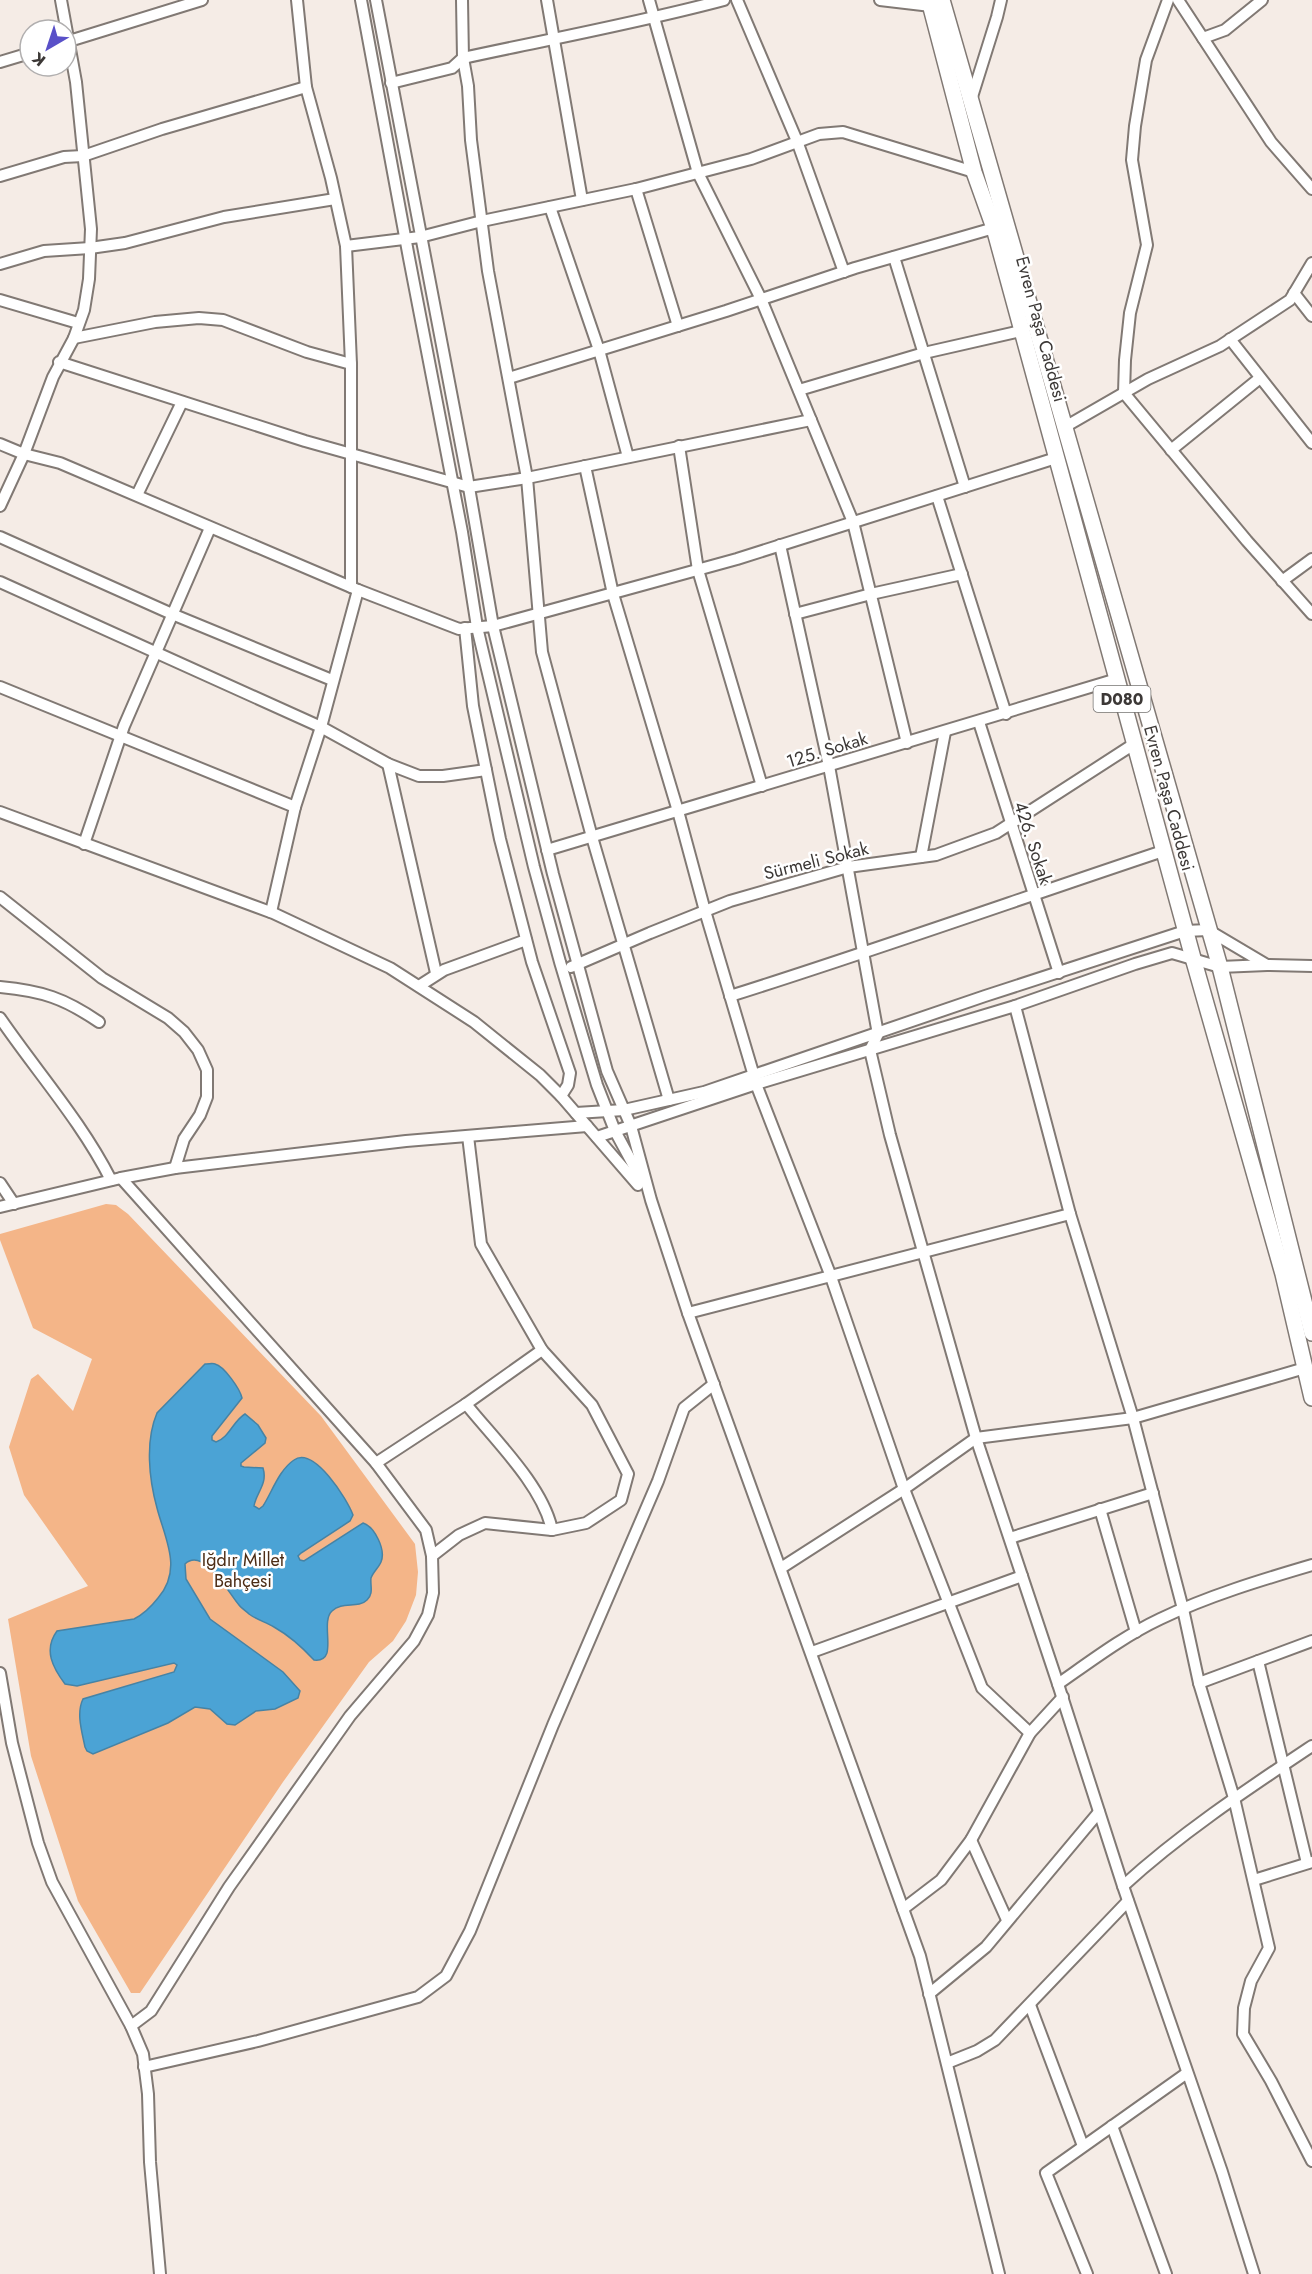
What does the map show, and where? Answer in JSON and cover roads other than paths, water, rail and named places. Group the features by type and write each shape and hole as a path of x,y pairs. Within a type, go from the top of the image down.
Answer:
{"highway":[{"name":"Evren Paşa Caddesi","path":"934,2 970,103 1220,967 1312,1333"},
{"name":"Evren Paşa Caddesi","path":"934,2 974,172 993,228 1022,331 1185,931 1282,1274 1312,1398"}],"street":[{"path":"61,0 64,18"},
{"path":"78,39 202,0"},
{"path":"271,912 295,807 321,727 355,588 351,364 346,246 306,87 297,0"},
{"path":"361,0 453,484 477,627 534,867 597,1085 615,1131 651,1200"},
{"path":"376,0 469,487 493,626 547,850 607,1071 631,1126 651,1200 688,1313 920,1956 999,2274"},
{"path":"462,0 463,58 468,86 471,140 488,271 527,478 542,652 592,837 669,1100"},
{"path":"547,0 582,200"},
{"path":"649,0 698,173 761,299 853,522 906,743"},
{"path":"391,83 452,68 463,58 655,18 724,0"},
{"path":"736,0 797,141 844,272"},
{"path":"880,0 934,2"},
{"path":"970,103 998,17 1001,0"},
{"path":"1168,0 1146,60 1135,126 1132,160 1147,245 1130,314 1124,393 1312,614"},
{"path":"1178,0 1271,142 1312,189"},
{"path":"1203,38 1225,30 1262,0"},
{"path":"0,62 18,57"},
{"path":"0,506 24,454 59,362 74,338 84,310 89,279 91,229 75,78"},
{"path":"0,176 64,158 83,156 162,129 306,87"},
{"path":"346,246 420,237 482,221 636,189 752,159 819,134 843,132 974,172"},
{"path":"636,189 678,326"},
{"path":"0,264 44,251 125,243 224,218 335,199"},
{"path":"550,207 599,350 627,457"},
{"path":"509,378 844,272 993,228"},
{"path":"894,257 965,487"},
{"path":"1063,428 1124,393 1230,339 1290,300 1312,263"},
{"path":"1294,293 1312,316"},
{"path":"0,300 78,322"},
{"path":"74,338 155,322 199,318 223,320 308,352 351,364"},
{"path":"799,390 924,353 1022,331"},
{"path":"1230,339 1312,443"},
{"path":"59,362 352,454 469,487 527,478 811,420"},
{"path":"1171,450 1260,378"},
{"path":"137,495 182,402"},
{"path":"0,444 24,454 60,463 355,588 459,628 493,626 698,570 1056,458"},
{"path":"679,446 698,570 762,786"},
{"path":"585,466 613,594 755,1080 830,1274 904,1489 982,1688 1030,1733"},
{"path":"937,496 1006,714"},
{"path":"84,844 121,737 210,528"},
{"path":"0,537 172,614 332,680"},
{"path":"780,545 829,766 878,1034 870,1050 890,1135 922,1252 976,1438 1123,1886 1222,2172 1254,2274"},
{"path":"1282,581 1312,559"},
{"path":"795,614 962,574"},
{"path":"0,582 321,727 388,764 419,776 443,776 486,770"},
{"path":"465,628 473,706 500,839 526,940 570,1073 568,1085 561,1096"},
{"name":"125. Sokak","path":"547,850 1117,679"},
{"path":"0,687 295,807"},
{"name":"426. Sokak","path":"979,722 1059,973"},
{"path":"921,857 945,732"},
{"name":"Sürmeli Sokak","path":"562,970 730,901 848,867 936,855 996,833 1134,744"},
{"path":"388,764 436,973"},
{"path":"0,812 271,912 390,968 474,1022 540,1075 651,1200"},
{"path":"730,996 863,954 1164,851"},
{"path":"0,897 102,978 168,1018 184,1032 198,1050 207,1070 207,1097 200,1114 184,1139 175,1168"},
{"path":"597,1137 985,996 1185,931 1208,930 1267,965"},
{"path":"419,986 436,973 526,940"},
{"path":"576,1113 624,1110 755,1080 870,1050 1015,1006 1173,953 1220,967 1312,966"},
{"path":"0,987 35,991 76,1006 99,1022"},
{"path":"1015,1006 1070,1214 1133,1418 1183,1609 1199,1683 1234,1798 1254,1880 1269,1948 1251,1981 1244,2008 1244,2034 1312,2160"},
{"path":"0,1018 44,1081 77,1121 116,1179 376,1463 426,1530 432,1556 433,1593 428,1615 414,1641 350,1716 228,1887 151,2011 131,2026"},
{"path":"0,1207 116,1179 175,1168 394,1142 587,1126"},
{"path":"432,1556 459,1535 485,1523 552,1530 586,1523 621,1500 627,1474 592,1406 542,1350 481,1244 468,1136"},
{"path":"0,1183 14,1204"},
{"path":"688,1313 830,1274 1070,1214"},
{"path":"376,1463 466,1404 542,1350"},
{"path":"781,1568 904,1489 976,1438 1133,1418 1305,1368"},
{"path":"144,2067 258,2041 418,1997 446,1976 470,1931 553,1725 658,1480 684,1408 714,1384"},
{"path":"466,1404 533,1486 549,1514 552,1530"},
{"path":"1010,1538 1153,1493"},
{"path":"1100,1509 1137,1632"},
{"path":"1058,1684 1103,1652 1158,1620 1183,1609 1312,1565"},
{"path":"812,1652 1022,1576"},
{"path":"1199,1683 1312,1641"},
{"path":"1254,1880 1310,1863 1282,1766 1258,1661"},
{"path":"0,1673 12,1743 38,1844 52,1882 131,2026 143,2054 148,2094 150,2162 160,2274"},
{"path":"903,1910 942,1880 971,1840 1030,1733 1062,1697"},
{"path":"1123,1886 1156,1856 1234,1798 1312,1746"},
{"path":"930,1994 986,1947 1099,1812"},
{"path":"971,1840 1007,1920"},
{"path":"947,2063 977,2051 995,2040 1128,1900"},
{"path":"1030,2005 1083,2146"},
{"path":"1087,2274 1046,2173 1187,2073"},
{"path":"1112,2126 1167,2274"}],"water":[{"path":"205,1364 214,1364 223,1369 235,1384 242,1398 212,1436 212,1440 216,1442 224,1437 245,1414 258,1425 266,1438 265,1443 241,1463 244,1467 263,1468 263,1484 254,1506 259,1509 263,1506 284,1469 294,1460 302,1458 311,1460 329,1476 350,1507 353,1515 350,1521 301,1553 298,1556 300,1560 304,1561 363,1523 372,1529 381,1545 381,1562 371,1578 371,1592 367,1600 359,1604 340,1606 332,1611 327,1624 328,1649 326,1655 322,1659 314,1660 285,1634 242,1608 208,1566 200,1561 192,1560 185,1564 186,1579 210,1619 283,1672 300,1691 298,1698 275,1709 256,1711 235,1725 227,1724 210,1709 195,1707 168,1723 93,1754 85,1747 81,1729 80,1710 83,1699 174,1672 177,1665 174,1663 77,1686 65,1684 51,1659 53,1638 57,1631 134,1619 150,1607 165,1587 170,1576 171,1565 152,1485 150,1448 153,1424 157,1413"}],"park label":[{"name":"Iğdır Millet Bahçesi","path":"243,1570"}]}
